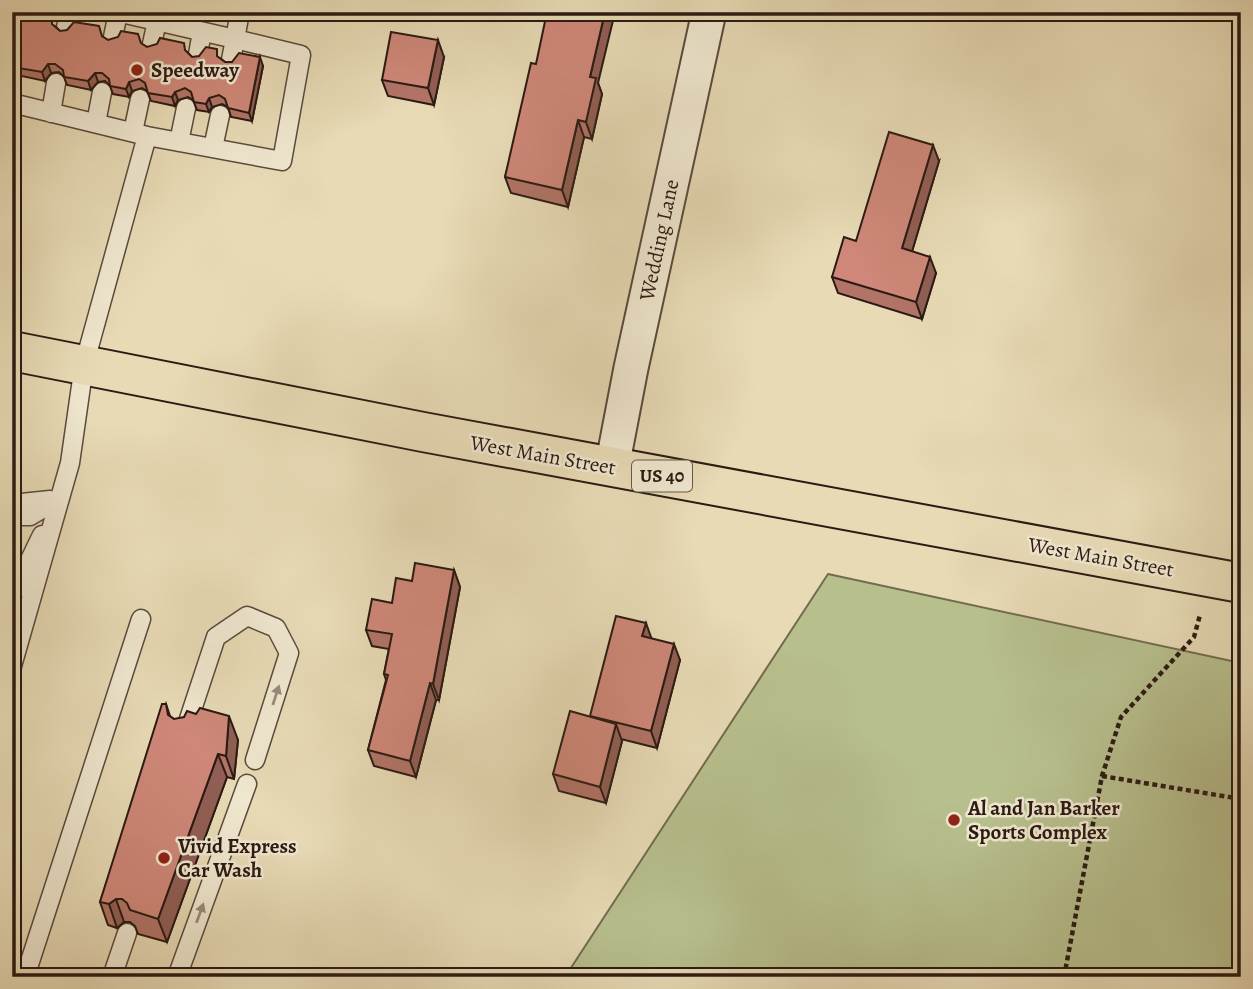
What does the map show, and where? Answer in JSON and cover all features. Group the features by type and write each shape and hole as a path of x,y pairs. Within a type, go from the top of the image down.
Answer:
{"main road":[{"name":"West Main Street","path":"12,351 612,467 1225,580"}],"street":[{"name":"Wedding Lane","path":"612,467 709,12"}],"lane":[{"path":"12,103 140,134 282,161 302,55 118,12 113,37"},
{"path":"231,60 240,12"},
{"path":"152,44 157,21"},
{"path":"198,54 202,32"},
{"path":"51,113 56,83"},
{"path":"96,123 102,92"},
{"path":"12,666 70,463 84,365 140,134 140,99"},
{"path":"179,142 186,108"},
{"path":"214,148 220,115"},
{"path":"12,504 60,498"},
{"path":"12,516 30,516 60,498"},
{"path":"12,597 60,498"},
{"path":"185,731 216,637 247,616 276,628 289,653 255,760"},
{"path":"24,977 141,619"},
{"path":"177,977 247,784"},
{"path":"112,977 127,933"}],"path":[{"path":"1064,977 1102,776 1121,717 1195,637 1225,580"},
{"path":"1102,776 1241,799"}],"green space":[{"name":"Al and Jan Barker Sports Complex","path":"828,574 1241,663 1241,977 565,977"}],"building":[{"name":"Speedway","path":"27,12 52,17 52,24 60,31 67,30 74,22 99,26 102,36 108,40 118,37 121,31 138,34 141,43 147,47 157,44 160,38 184,43 185,50 192,57 199,56 206,47 217,49 217,56 225,62 232,62 239,53 260,57 249,113 228,108 225,99 219,95 209,98 206,104 194,102 191,92 185,88 175,92 172,97 148,93 145,83 139,79 129,82 126,89 110,86 109,79 102,73 95,73 88,81 64,77 63,70 55,64 48,64 42,72 12,67 12,20 21,20"},
{"path":"547,12 605,12 590,77 596,78 586,122 578,120 562,190 505,177 531,63 536,64"},
{"path":"391,32 438,40 428,88 382,80"},
{"path":"889,132 933,145 902,248 930,257 916,302 832,277 844,237 856,241"},
{"path":"415,563 454,570 433,684 430,683 410,761 368,750 388,675 384,674 392,634 366,630 372,599 392,603 396,578 412,581"},
{"path":"616,616 646,623 642,636 674,644 651,731 590,716"},
{"name":"Vivid Express Car Wash","path":"162,704 166,704 168,715 174,719 184,717 187,711 196,714 200,708 229,716 226,756 218,754 158,919 130,910 122,899 116,899 109,904 100,902"},
{"path":"570,711 616,724 600,787 553,774"}],"place":[{"name":"Speedway","path":"137,70"},
{"name":"Al and Jan Barker Sports Complex","path":"954,820"},
{"name":"Vivid Express Car Wash","path":"164,858"}]}
